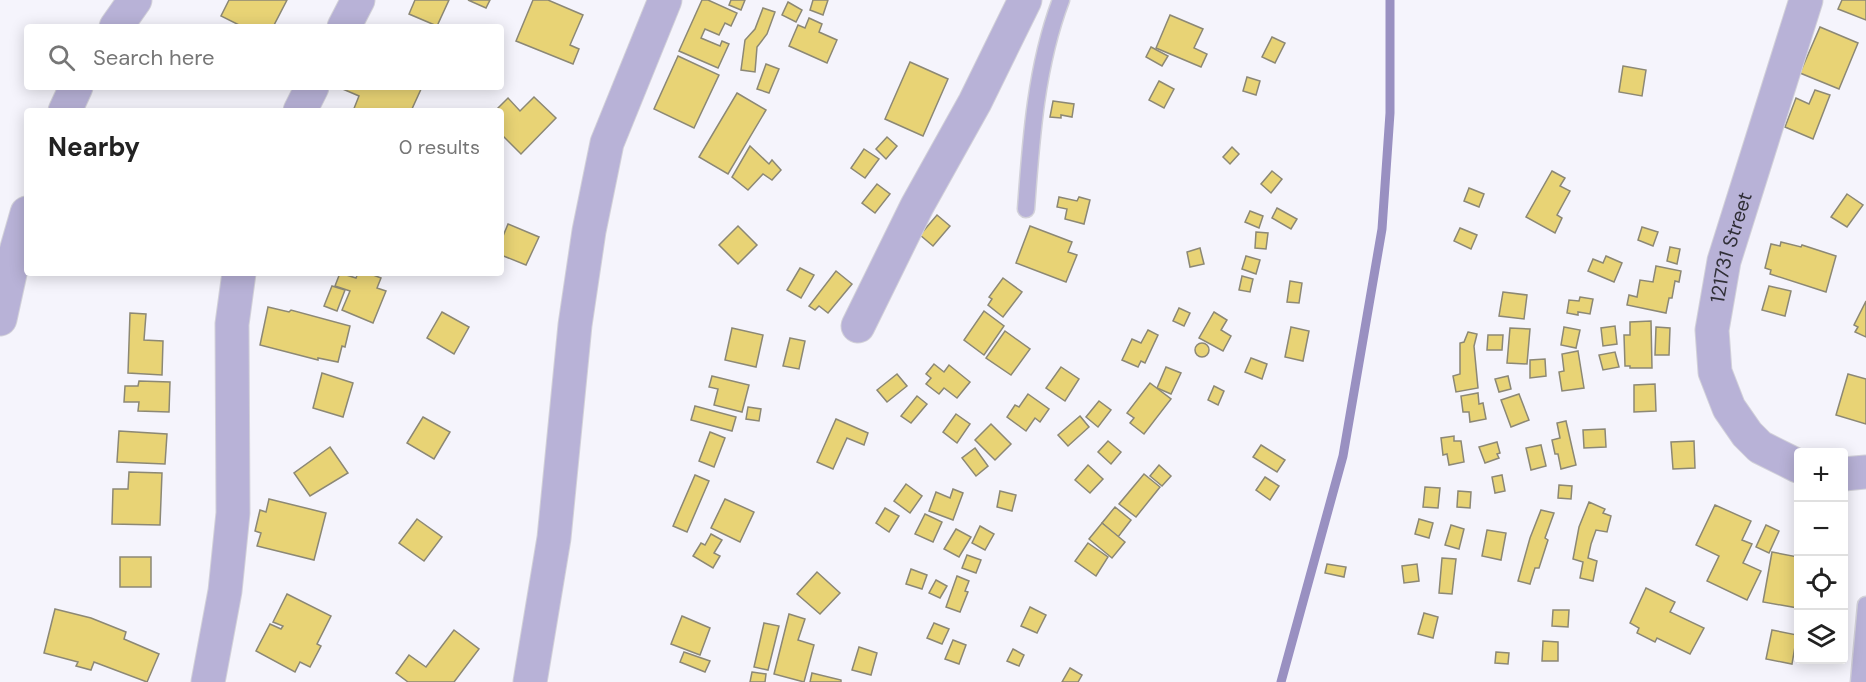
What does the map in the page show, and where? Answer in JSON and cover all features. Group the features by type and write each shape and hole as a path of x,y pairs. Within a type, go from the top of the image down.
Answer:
{"street":[{"path":"119,24 135,0"},
{"path":"346,24 358,0"},
{"path":"530,682 554,538 575,325 589,231 607,143 665,0"},
{"path":"858,326 917,206 975,102 1025,0"},
{"name":"121731 Street","path":"1794,464 1760,447 1747,434 1729,408 1715,372 1712,330 1724,261 1806,0"},
{"path":"66,108 75,90"},
{"path":"302,108 310,90"},
{"path":"0,319 24,224"},
{"path":"208,682 225,591 233,513 232,324 239,276"},
{"path":"1848,474 1866,472"}],"lane":[{"path":"1026,209 1030,150 1039,86 1053,22 1061,0"},
{"path":"1859,682 1866,605"}],"building":[{"path":"229,0 287,0 275,24 237,24 221,16"},
{"path":"415,0 449,0 438,24 432,24 409,14"},
{"path":"468,0 490,0 486,8"},
{"path":"533,0 548,0 583,15 570,45 579,49 573,64 516,41"},
{"path":"702,0 708,0 737,13 731,26 725,23 719,35 705,29 701,38 720,46 722,41 729,44 718,68 679,51"},
{"path":"731,0 745,0 741,10 729,5"},
{"path":"813,0 828,0 823,15 810,10"},
{"path":"1842,0 1866,0 1866,20 1838,9"},
{"path":"788,2 802,10 796,22 782,15"},
{"path":"763,8 775,12 767,34 757,47 755,72 741,70 745,40 755,29"},
{"path":"1170,15 1203,29 1194,48 1207,54 1201,67 1156,48"},
{"path":"809,18 822,24 819,32 837,40 827,63 789,46 798,25 805,28"},
{"path":"1820,27 1858,43 1839,89 1800,73"},
{"path":"1272,37 1285,43 1275,63 1262,57"},
{"path":"1151,47 1168,56 1162,66 1146,57"},
{"path":"678,56 719,75 694,128 654,109"},
{"path":"910,62 948,79 923,136 885,119"},
{"path":"766,64 779,69 769,93 757,89"},
{"path":"1623,66 1646,70 1642,96 1619,92"},
{"path":"1247,77 1260,81 1256,95 1243,91"},
{"path":"1159,81 1174,89 1164,108 1149,100"},
{"path":"345,90 421,90 412,108 354,108 359,96"},
{"path":"1815,90 1830,95 1813,139 1785,127 1796,98 1809,104"},
{"path":"737,93 766,110 728,174 699,157"},
{"path":"534,97 556,118 521,154 504,137 504,108 498,108 508,98 520,111"},
{"path":"1053,101 1074,104 1072,117 1061,115 1061,118 1050,117"},
{"path":"887,137 897,146 886,159 876,149"},
{"path":"750,146 769,164 772,160 781,170 772,180 763,174 748,190 732,177"},
{"path":"1232,147 1239,154 1230,164 1223,157"},
{"path":"864,149 879,159 865,178 851,168"},
{"path":"1272,171 1282,179 1271,193 1261,184"},
{"path":"1552,171 1565,178 1560,186 1570,191 1557,215 1562,218 1555,233 1526,217"},
{"path":"877,184 890,194 875,213 862,203"},
{"path":"1469,188 1484,194 1479,207 1464,201"},
{"path":"1847,194 1863,205 1847,227 1831,217"},
{"path":"1059,197 1077,201 1079,197 1090,200 1084,224 1065,219 1067,209 1057,207"},
{"path":"1277,208 1297,219 1291,229 1272,218"},
{"path":"1250,211 1263,216 1259,228 1245,222"},
{"path":"937,215 950,226 933,246 920,235"},
{"path":"508,224 539,237 526,265 504,256 504,234"},
{"path":"738,226 757,245 738,264 719,245"},
{"path":"1030,226 1072,242 1068,252 1077,255 1066,282 1016,263"},
{"path":"1642,227 1658,232 1653,246 1638,240"},
{"path":"1460,228 1477,235 1471,249 1454,241"},
{"path":"1256,232 1268,233 1266,249 1255,248"},
{"path":"1781,242 1801,247 1802,245 1836,256 1826,292 1770,274 1771,270 1765,268 1771,244 1780,246"},
{"path":"1670,247 1680,249 1677,264 1667,261"},
{"path":"1200,248 1204,264 1190,267 1187,252"},
{"path":"1246,256 1260,260 1256,274 1242,269"},
{"path":"1606,256 1622,263 1614,282 1588,271 1593,259 1603,263"},
{"path":"1656,266 1681,271 1679,282 1675,281 1666,313 1627,305 1629,295 1637,297 1640,280 1653,282"},
{"path":"800,268 814,275 801,298 787,290"},
{"path":"836,271 852,284 828,313 819,306 815,310 809,306"},
{"path":"339,276 381,278 377,288 386,291 373,323 342,310 350,291 335,286"},
{"path":"1242,276 1253,279 1250,292 1239,290"},
{"path":"1003,278 1022,292 1003,317 988,305 992,299 989,297"},
{"path":"1290,281 1302,283 1299,303 1287,302"},
{"path":"332,286 345,290 337,311 324,306"},
{"path":"1769,286 1791,291 1785,316 1762,310"},
{"path":"1503,292 1527,295 1524,319 1499,316"},
{"path":"1580,297 1593,299 1590,314 1567,313 1569,300 1579,301"},
{"path":"1866,301 1866,337 1855,332 1858,327 1854,325"},
{"path":"268,307 289,312 291,310 350,326 345,347 342,346 338,362 318,358 318,360 260,345"},
{"path":"1179,308 1190,313 1184,326 1173,321"},
{"path":"984,311 1004,326 984,355 964,340"},
{"path":"442,312 469,327 454,354 427,338"},
{"path":"1214,312 1227,320 1221,330 1231,336 1223,351 1199,338"},
{"path":"130,313 146,314 144,340 163,341 162,375 128,373"},
{"path":"1651,321 1652,368 1625,366 1624,335 1630,335 1630,322"},
{"path":"1615,326 1617,344 1603,346 1601,328"},
{"path":"1291,327 1309,331 1303,361 1285,357"},
{"path":"1564,327 1580,330 1576,348 1561,345"},
{"path":"1656,327 1670,328 1669,355 1655,355"},
{"path":"732,328 763,335 756,367 725,360"},
{"path":"1510,328 1530,329 1527,364 1507,363"},
{"path":"1148,330 1158,335 1145,363 1141,361 1138,367 1122,360 1132,339 1141,343"},
{"path":"1005,331 1030,349 1011,375 986,358"},
{"path":"1468,332 1477,334 1474,346 1478,388 1456,392 1453,376 1460,374 1460,343 1464,342"},
{"path":"1488,335 1503,335 1502,350 1487,350"},
{"path":"790,338 805,341 799,369 783,366"},
{"path":"1199,343 1205,343 1209,350 1205,357 1199,357 1195,353 1195,347"},
{"path":"1578,351 1584,388 1562,391 1559,372 1564,371 1562,354"},
{"path":"1615,352 1619,367 1603,370 1599,355"},
{"path":"1251,358 1267,364 1262,379 1245,372"},
{"path":"1545,359 1546,376 1530,378 1530,360"},
{"path":"934,364 944,372 949,365 970,382 957,398 944,388 939,394 926,384 931,378 926,374"},
{"path":"1061,367 1079,379 1065,401 1046,388"},
{"path":"1166,367 1181,373 1171,394 1157,388"},
{"path":"322,373 353,383 343,417 313,408"},
{"path":"897,374 907,386 887,402 877,390"},
{"path":"1848,374 1866,379 1866,424 1836,415"},
{"path":"712,376 749,385 742,412 714,405 718,389 709,387"},
{"path":"1508,376 1511,389 1499,392 1495,379"},
{"path":"139,381 170,382 169,412 138,411 139,402 124,402 125,386 138,386"},
{"path":"1150,383 1171,399 1144,434 1130,423 1134,418 1127,413"},
{"path":"1655,384 1656,411 1634,412 1634,385"},
{"path":"1214,386 1224,391 1218,405 1208,400"},
{"path":"1478,393 1479,404 1483,403 1486,419 1470,422 1469,412 1463,412 1461,396"},
{"path":"1028,394 1049,409 1040,422 1035,418 1026,431 1007,417 1015,405 1019,407"},
{"path":"1519,394 1529,420 1511,427 1501,400"},
{"path":"917,396 927,404 911,423 901,416"},
{"path":"1099,401 1111,410 1098,427 1086,417"},
{"path":"695,406 736,417 732,431 691,420"},
{"path":"748,407 761,409 759,421 746,419"},
{"path":"956,414 970,424 957,443 943,432"},
{"path":"1080,416 1089,427 1068,446 1058,435"},
{"path":"423,417 450,432 434,459 407,443"},
{"path":"836,419 868,433 864,445 847,438 833,469 817,462"},
{"path":"1566,421 1576,465 1561,469 1552,440 1560,438 1557,423"},
{"path":"991,424 1011,444 995,460 975,440"},
{"path":"1605,429 1606,447 1584,448 1583,430"},
{"path":"119,431 167,434 165,464 117,462"},
{"path":"710,432 725,438 714,467 699,461"},
{"path":"1454,436 1454,441 1461,441 1464,462 1449,465 1447,454 1443,455 1441,438"},
{"path":"1108,441 1121,452 1111,464 1098,452"},
{"path":"1694,441 1695,468 1673,469 1671,442"},
{"path":"1497,442 1499,458 1485,463 1479,447"},
{"path":"1261,445 1285,460 1277,472 1253,457"},
{"path":"1541,445 1546,466 1531,470 1526,448"},
{"path":"330,447 348,473 310,496 294,473"},
{"path":"975,448 988,466 976,476 962,458"},
{"path":"1088,465 1103,479 1090,493 1075,480"},
{"path":"1159,465 1171,476 1162,486 1150,476"},
{"path":"129,472 162,473 160,525 112,524 113,489 128,489"},
{"path":"1144,474 1160,487 1136,517 1119,504"},
{"path":"695,475 709,481 687,532 673,526"},
{"path":"1502,475 1505,491 1495,493 1492,477"},
{"path":"1265,477 1279,486 1270,500 1256,490"},
{"path":"906,484 922,496 910,513 894,501"},
{"path":"1559,485 1572,486 1571,499 1558,498"},
{"path":"1425,487 1440,488 1438,508 1423,507"},
{"path":"953,489 963,493 953,520 929,511 936,492 950,498"},
{"path":"1000,491 1016,495 1012,511 997,507"},
{"path":"1458,491 1471,492 1470,508 1457,507"},
{"path":"269,499 326,513 314,560 257,546 261,533 255,531 260,510 266,512"},
{"path":"725,499 754,512 740,542 711,528"},
{"path":"1589,502 1605,509 1603,513 1611,516 1607,532 1596,530 1591,544 1588,558 1597,561 1593,581 1580,578 1583,562 1573,559 1579,527"},
{"path":"1715,505 1751,521 1742,540 1752,544 1743,563 1761,571 1747,600 1707,581 1719,556 1696,545"},
{"path":"1115,507 1131,520 1118,537 1102,523"},
{"path":"885,508 899,516 889,532 876,523"},
{"path":"1541,510 1554,513 1545,538 1548,540 1539,568 1535,568 1530,584 1518,581 1530,538"},
{"path":"925,514 942,522 933,542 915,534"},
{"path":"417,519 442,537 424,561 399,543"},
{"path":"1419,519 1433,523 1429,538 1415,534"},
{"path":"1102,523 1125,542 1112,558 1089,539"},
{"path":"1451,525 1464,529 1459,549 1445,545"},
{"path":"1766,525 1779,531 1769,553 1756,547"},
{"path":"980,526 994,534 985,550 972,543"},
{"path":"956,529 971,537 959,557 944,549"},
{"path":"1487,530 1506,533 1501,560 1482,556"},
{"path":"711,534 722,540 714,553 720,556 713,568 693,556 701,543 705,545"},
{"path":"1088,543 1108,557 1096,576 1075,561"},
{"path":"1772,552 1794,556 1794,607 1763,602"},
{"path":"967,555 981,560 976,573 962,568"},
{"path":"120,557 151,557 151,587 120,587"},
{"path":"1442,558 1456,559 1452,594 1439,593"},
{"path":"1327,564 1346,567 1344,577 1325,573"},
{"path":"1417,564 1419,581 1404,583 1402,566"},
{"path":"911,569 927,575 922,589 906,584"},
{"path":"817,572 840,593 820,614 797,594"},
{"path":"957,576 969,581 965,591 968,592 960,612 946,607"},
{"path":"936,580 947,586 940,598 929,593"},
{"path":"1646,588 1675,602 1670,612 1704,628 1690,654 1657,638 1655,642 1637,633 1639,628 1630,623"},
{"path":"287,594 331,616 317,644 321,646 310,667 300,662 295,672 256,651 270,624 281,629 283,626 273,622"},
{"path":"1030,607 1046,615 1037,633 1021,626"},
{"path":"55,609 91,618 126,632 124,639 159,654 147,682 94,662 91,670 76,666 78,662 44,653"},
{"path":"1553,610 1569,610 1568,627 1552,626"},
{"path":"1424,613 1438,617 1433,638 1418,634"},
{"path":"789,614 805,619 798,640 814,645 804,682 774,674"},
{"path":"682,616 710,628 700,655 671,644"},
{"path":"764,623 779,626 768,670 754,667"},
{"path":"934,623 949,629 942,644 927,638"},
{"path":"454,630 479,649 454,682 408,682 396,673 409,655 426,667"},
{"path":"1772,630 1794,634 1792,664 1766,659"},
{"path":"953,640 966,645 959,664 945,659"},
{"path":"1543,641 1558,642 1558,661 1542,661"},
{"path":"859,647 877,653 871,675 852,670"},
{"path":"1013,649 1024,655 1019,666 1007,661"},
{"path":"684,652 710,661 705,672 680,662"},
{"path":"1496,652 1509,653 1508,664 1495,663"},
{"path":"1070,668 1082,675 1078,682 1062,682"},
{"path":"752,672 766,674 765,682 750,682"},
{"path":"812,673 841,680 841,682 810,682"}],"waterway":[{"path":"1281,682 1343,456 1382,229 1390,113 1390,0"}]}
